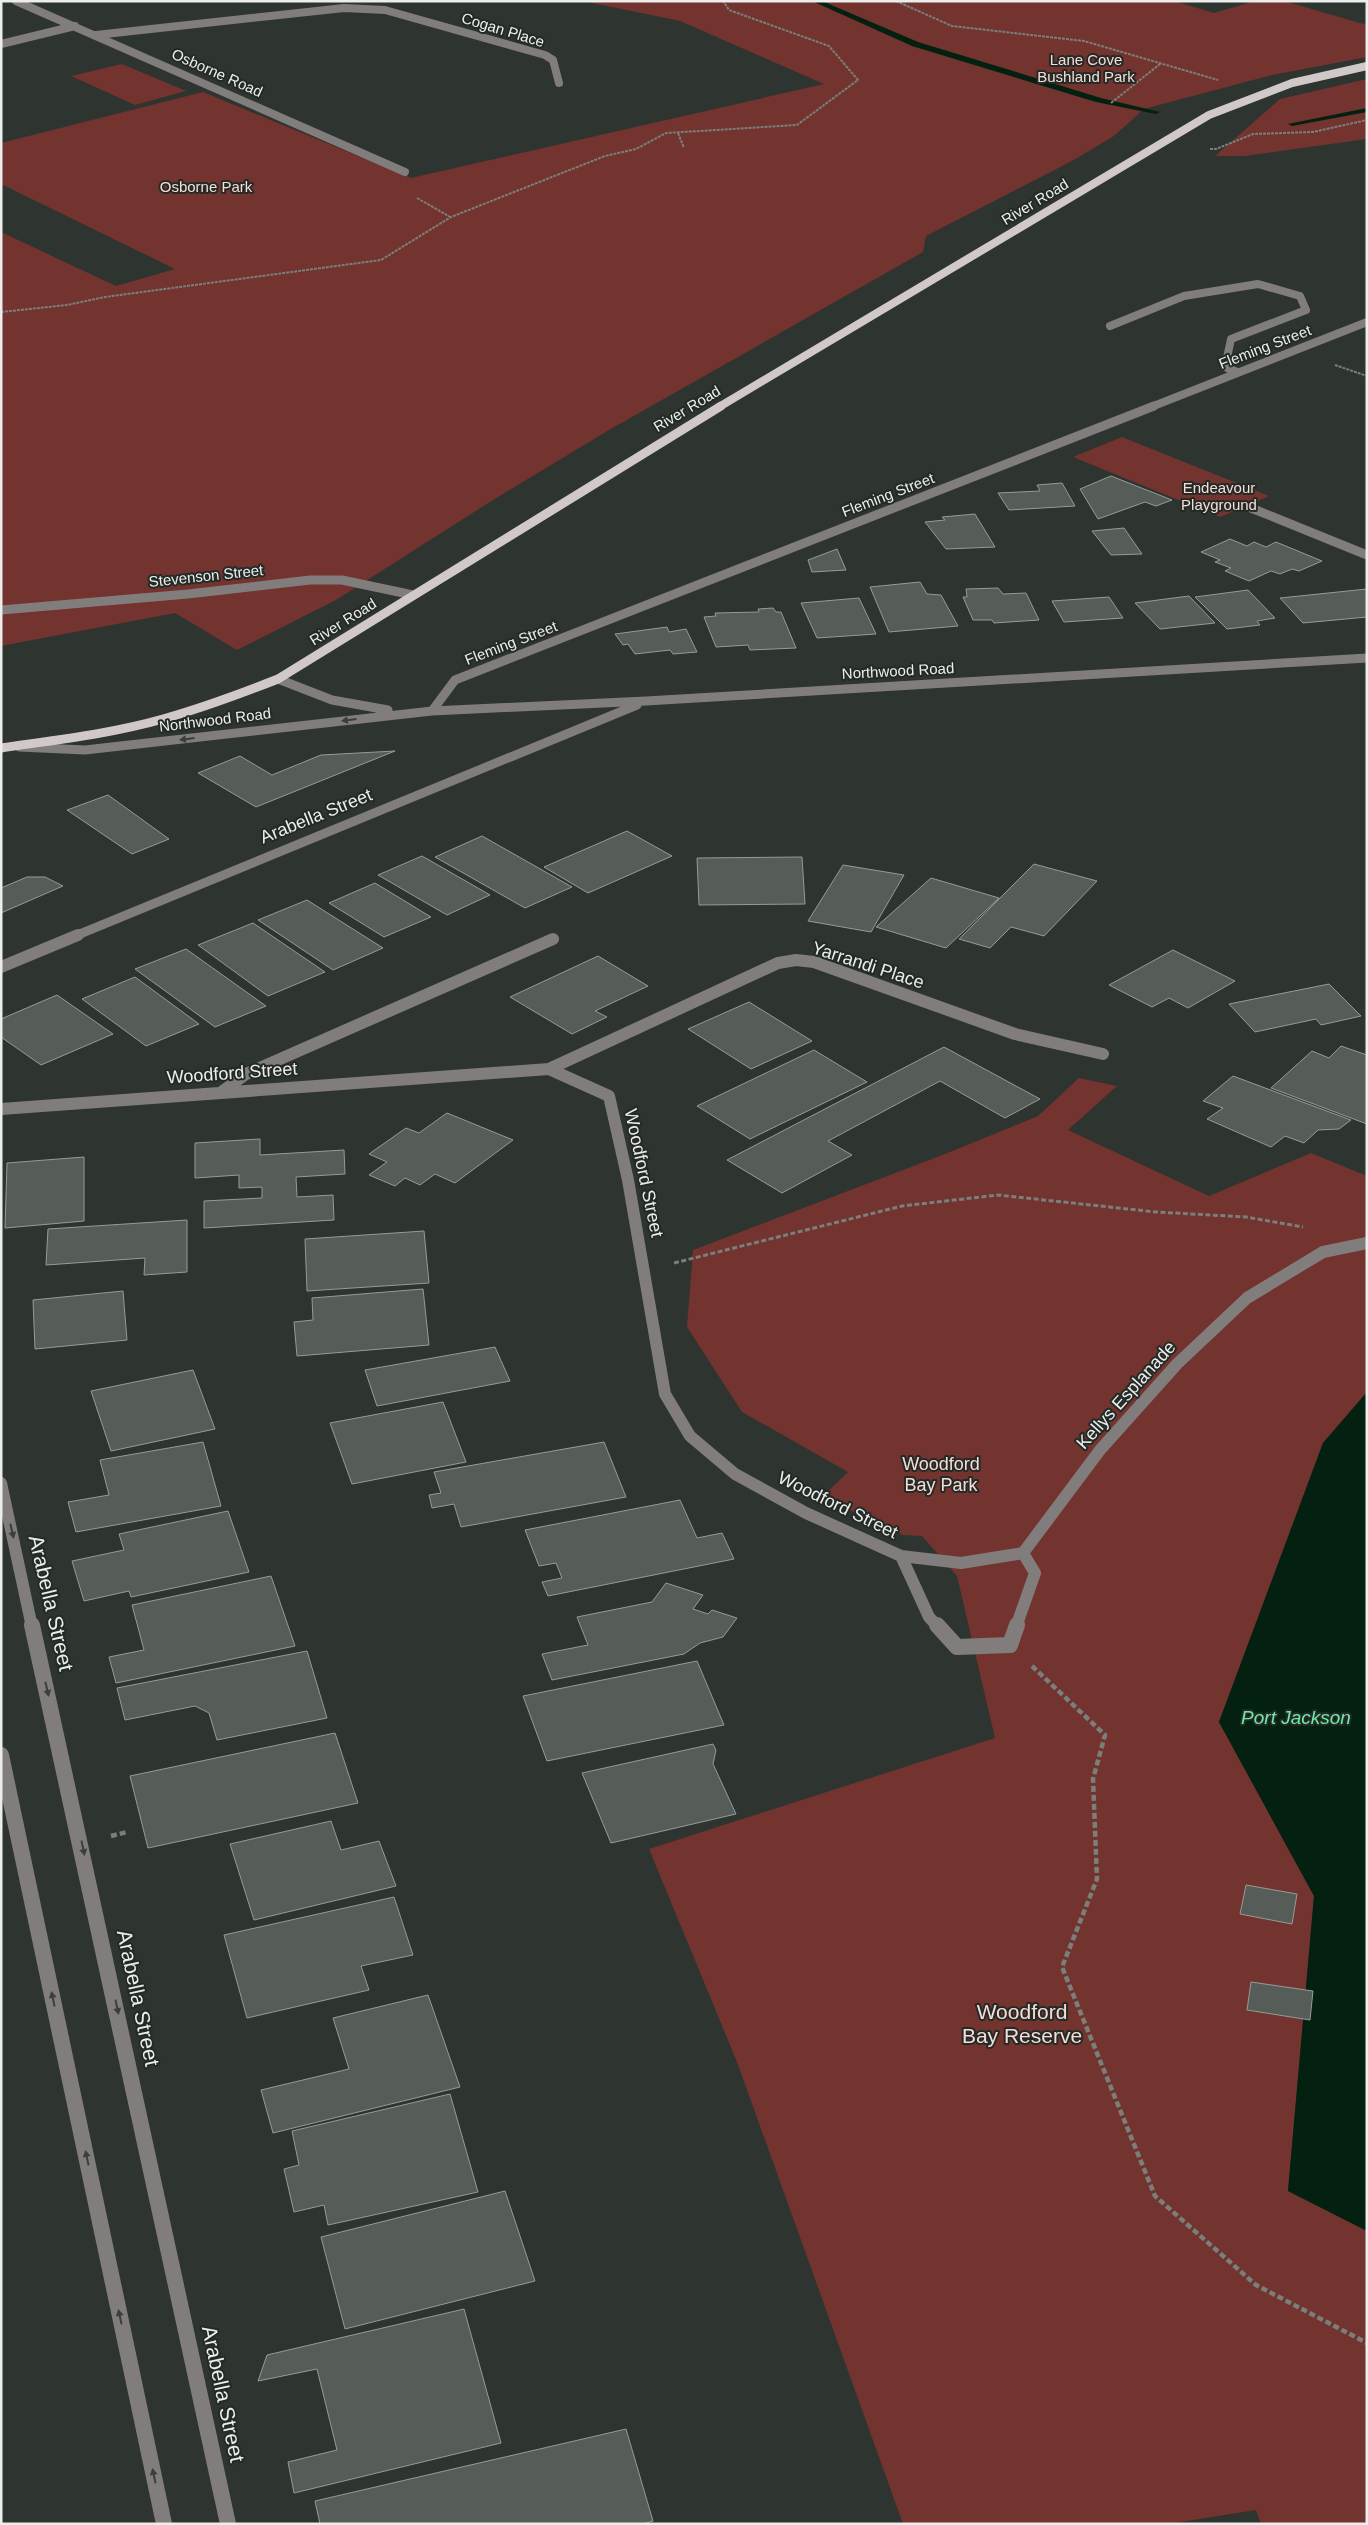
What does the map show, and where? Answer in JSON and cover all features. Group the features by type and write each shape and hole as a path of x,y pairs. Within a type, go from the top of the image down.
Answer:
{"main road":[{"name":"River Road","path":"14,747 84,736 161,720 213,704 278,679 804,355 1209,115 1262,93 1333,72 1367,66"},
{"name":"Northwood Road","path":"1,748 14,747"}],"street":[{"name":"Osborne Road","path":"16,1 406,172"},
{"name":"Cogan Place","path":"96,35 344,8 367,8 385,10 545,55 553,60 559,83"},
{"path":"1,44 75,26"},
{"path":"1110,326 1184,296 1258,284 1300,296 1306,310 1231,340 1225,367 1238,372"},
{"name":"Fleming Street","path":"432,711 455,680 1367,322"},
{"path":"1251,508 1367,555"},
{"name":"Stevenson Street","path":"1,610 188,594 310,580 342,580 413,595"},
{"name":"Northwood Road","path":"14,747 95,749 432,711 646,701 1367,658"},
{"name":"Northwood Road","path":"278,679 316,697 357,708 432,711"},
{"name":"Arabella Street","path":"1,967 646,701"},
{"path":"220,1093 246,1074 553,939"},
{"name":"Yarrandi Place","path":"549,1069 778,963 796,960 814,962 1015,1034 1103,1054"},
{"name":"Woodford Street","path":"1,1108 549,1069 608,1096 628,1180 665,1394 690,1436 735,1474 806,1513 901,1556 960,1563 1023,1553"},
{"name":"Kellys Esplanade","path":"1023,1553 1100,1450 1177,1364 1247,1298 1323,1252 1367,1243"},
{"name":"Arabella Street","path":"1,1483 228,2524"},
{"path":"901,1556 929,1617 958,1647 1010,1645 1036,1573 1023,1553"},
{"path":"1,1755 164,2524"}],"path":[{"path":"1,312 48,305 77,306 105,297 381,260 451,217 605,156 636,149 666,133 797,125 858,80 828,46 729,10 724,1"},
{"path":"896,1 952,26 1084,41 1262,93"},
{"path":"1111,103 1161,64"},
{"path":"1202,149 1216,149 1253,134 1313,132 1367,120"},
{"path":"678,133 684,148"},
{"path":"644,1270 733,1250 902,1206 998,1195 1156,1212 1246,1217 1305,1228 1323,1252"},
{"path":"1010,1645 1105,1735 1093,1779 1097,1878 1062,1968 1155,2196 1256,2285 1367,2343"}],"green space":[{"path":"583,1 1174,1 1214,13 1255,1 1284,1 1367,25 1367,57 1272,75 1144,109 1114,136 1072,161 926,236 923,252 609,430 493,500 336,600 237,650 175,613 1,646 1,232 116,286 175,269 1,184 1,143 203,92 411,178 824,84 680,21"},
{"path":"122,64 186,91 135,105 71,76"},
{"path":"1367,79 1367,139 1245,156 1215,156 1280,99"},
{"name":"Endeavour Playground","path":"1122,437 1269,496 1220,517 1073,457"},
{"name":"Woodford Bay Reserve","path":"1079,1078 1117,1086 1068,1130 1209,1196 1311,1153 1367,1176 1367,1392 1323,1443 1219,1722 1314,1896 1288,2191 1367,2231 1367,2524 1261,2524 1256,2510 1168,2524 903,2524 737,2062 649,1849 995,1738 957,1576 922,1536 903,1535 822,1497 848,1472 742,1412 687,1327 693,1250 945,1154 1038,1116"}],"water":[{"name":"Port Jackson","path":"1367,1392 1367,2231 1288,2191 1314,1896 1219,1722 1323,1443"}],"building":[{"path":"1111,476 1172,500 1156,506 1145,502 1098,519 1080,489"},
{"path":"1062,483 1075,506 1009,510 998,493 1040,491 1037,485"},
{"path":"975,514 995,547 946,549 925,522 945,520 942,517"},
{"path":"1124,528 1142,554 1111,555 1092,531"},
{"path":"1230,539 1247,546 1254,542 1266,547 1276,542 1322,561 1299,571 1292,569 1280,574 1271,571 1249,581 1225,571 1231,568 1215,562 1220,560 1201,552"},
{"path":"837,549 846,570 812,572 808,560"},
{"path":"920,582 927,594 941,595 958,626 889,632 870,587"},
{"path":"998,588 1003,594 1026,593 1039,620 994,623 992,620 973,620 963,597 967,597 966,589"},
{"path":"1367,589 1367,617 1303,623 1280,598"},
{"path":"1248,590 1275,618 1257,621 1260,625 1227,629 1195,597"},
{"path":"1189,596 1215,623 1160,629 1135,603"},
{"path":"1109,597 1123,618 1064,622 1052,601"},
{"path":"859,598 876,634 817,638 801,603"},
{"path":"773,608 776,612 781,612 796,648 750,650 748,645 716,647 704,617 716,616 715,613 759,612 758,609"},
{"path":"667,627 669,632 686,629 697,652 673,654 670,650 635,654 628,644 623,645 615,634"},
{"path":"395,751 256,807 198,773 240,756 272,775 321,755"},
{"path":"108,795 169,839 132,854 67,810"},
{"path":"627,831 672,856 588,893 544,867"},
{"path":"482,836 572,887 525,908 435,857"},
{"path":"422,856 490,895 447,915 378,875"},
{"path":"802,857 805,904 699,905 697,858"},
{"path":"1034,864 1097,881 1044,936 1011,927 990,948 959,939"},
{"path":"843,865 904,875 871,932 808,921"},
{"path":"27,877 45,877 63,886 1,913 1,888"},
{"path":"931,878 999,898 946,948 876,927"},
{"path":"375,883 431,917 384,937 329,903"},
{"path":"307,900 383,948 333,970 258,920"},
{"path":"253,923 325,972 268,996 198,945"},
{"path":"186,949 266,1006 215,1027 135,969"},
{"path":"1173,950 1235,981 1188,1008 1169,998 1152,1007 1109,985"},
{"path":"598,956 648,986 595,1011 607,1017 572,1034 510,997"},
{"path":"135,977 199,1024 146,1046 82,999"},
{"path":"1329,984 1361,1016 1321,1025 1316,1019 1255,1032 1229,1004"},
{"path":"57,995 113,1034 41,1065 1,1037 1,1019"},
{"path":"749,1002 812,1041 751,1069 688,1029"},
{"path":"1341,1046 1367,1055 1367,1124 1271,1088 1312,1051 1329,1058"},
{"path":"944,1047 1040,1099 1005,1118 940,1081 828,1141 852,1155 782,1193 727,1160"},
{"path":"814,1050 867,1082 750,1139 697,1106"},
{"path":"1233,1076 1351,1120 1339,1129 1318,1130 1304,1143 1285,1136 1271,1147 1207,1119 1223,1108 1203,1101"},
{"path":"447,1113 513,1140 455,1183 435,1174 420,1185 405,1178 395,1186 369,1175 387,1162 369,1154 406,1128 419,1133"},
{"path":"260,1139 260,1155 344,1150 345,1174 296,1177 297,1197 333,1195 334,1220 204,1228 204,1201 262,1198 262,1187 239,1188 239,1175 195,1178 195,1143"},
{"path":"84,1157 84,1221 5,1228 7,1163"},
{"path":"187,1220 187,1272 144,1275 145,1258 46,1265 48,1229"},
{"path":"424,1231 429,1283 307,1291 305,1239"},
{"path":"423,1289 429,1345 297,1356 294,1322 313,1320 312,1298"},
{"path":"123,1291 127,1340 35,1349 33,1300"},
{"path":"495,1347 510,1381 377,1406 365,1370"},
{"path":"193,1370 215,1429 111,1451 91,1391"},
{"path":"443,1402 466,1462 352,1484 330,1423"},
{"path":"203,1442 221,1506 76,1532 68,1502 109,1495 100,1460"},
{"path":"604,1442 626,1497 461,1527 454,1504 432,1508 429,1495 441,1493 434,1472"},
{"path":"680,1500 697,1538 722,1533 734,1559 548,1596 542,1582 562,1578 556,1563 539,1566 525,1530"},
{"path":"228,1511 249,1572 131,1597 129,1591 84,1601 72,1561 124,1550 119,1534"},
{"path":"271,1576 295,1646 116,1683 109,1657 144,1650 132,1605"},
{"path":"666,1583 703,1595 693,1609 708,1614 712,1610 737,1618 723,1637 700,1643 684,1654 552,1680 542,1654 588,1645 577,1617 652,1602"},
{"path":"307,1651 327,1718 217,1740 209,1713 195,1706 125,1720 117,1688"},
{"path":"697,1661 724,1725 547,1761 523,1696"},
{"path":"335,1733 358,1803 148,1848 130,1776"},
{"path":"713,1744 716,1750 713,1764 736,1814 611,1843 582,1773"},
{"path":"331,1821 341,1850 379,1841 396,1886 254,1920 230,1844"},
{"path":"1246,1885 1297,1894 1292,1924 1240,1914"},
{"path":"394,1897 413,1955 361,1966 369,1990 247,2018 224,1935"},
{"path":"1251,1982 1313,1991 1310,2020 1247,2010"},
{"path":"428,1995 460,2087 273,2133 261,2090 349,2069 333,2018"},
{"path":"450,2094 478,2192 328,2225 324,2205 294,2212 284,2169 299,2165 292,2131"},
{"path":"505,2191 535,2281 345,2329 321,2237"},
{"path":"464,2309 501,2443 294,2493 288,2462 337,2450 317,2369 258,2381 267,2355"},
{"path":"626,2429 653,2521 643,2524 320,2524 315,2501"}],"waterway":[{"path":"815,1 915,44 1099,100 1156,112"},
{"path":"1292,124 1367,110"}],"park label":[{"name":"Lane Cove Bushland Park","path":"1086,68"},
{"name":"Osborne Park","path":"206,187"},
{"name":"Woodford Bay Park","path":"941,1474"}]}
